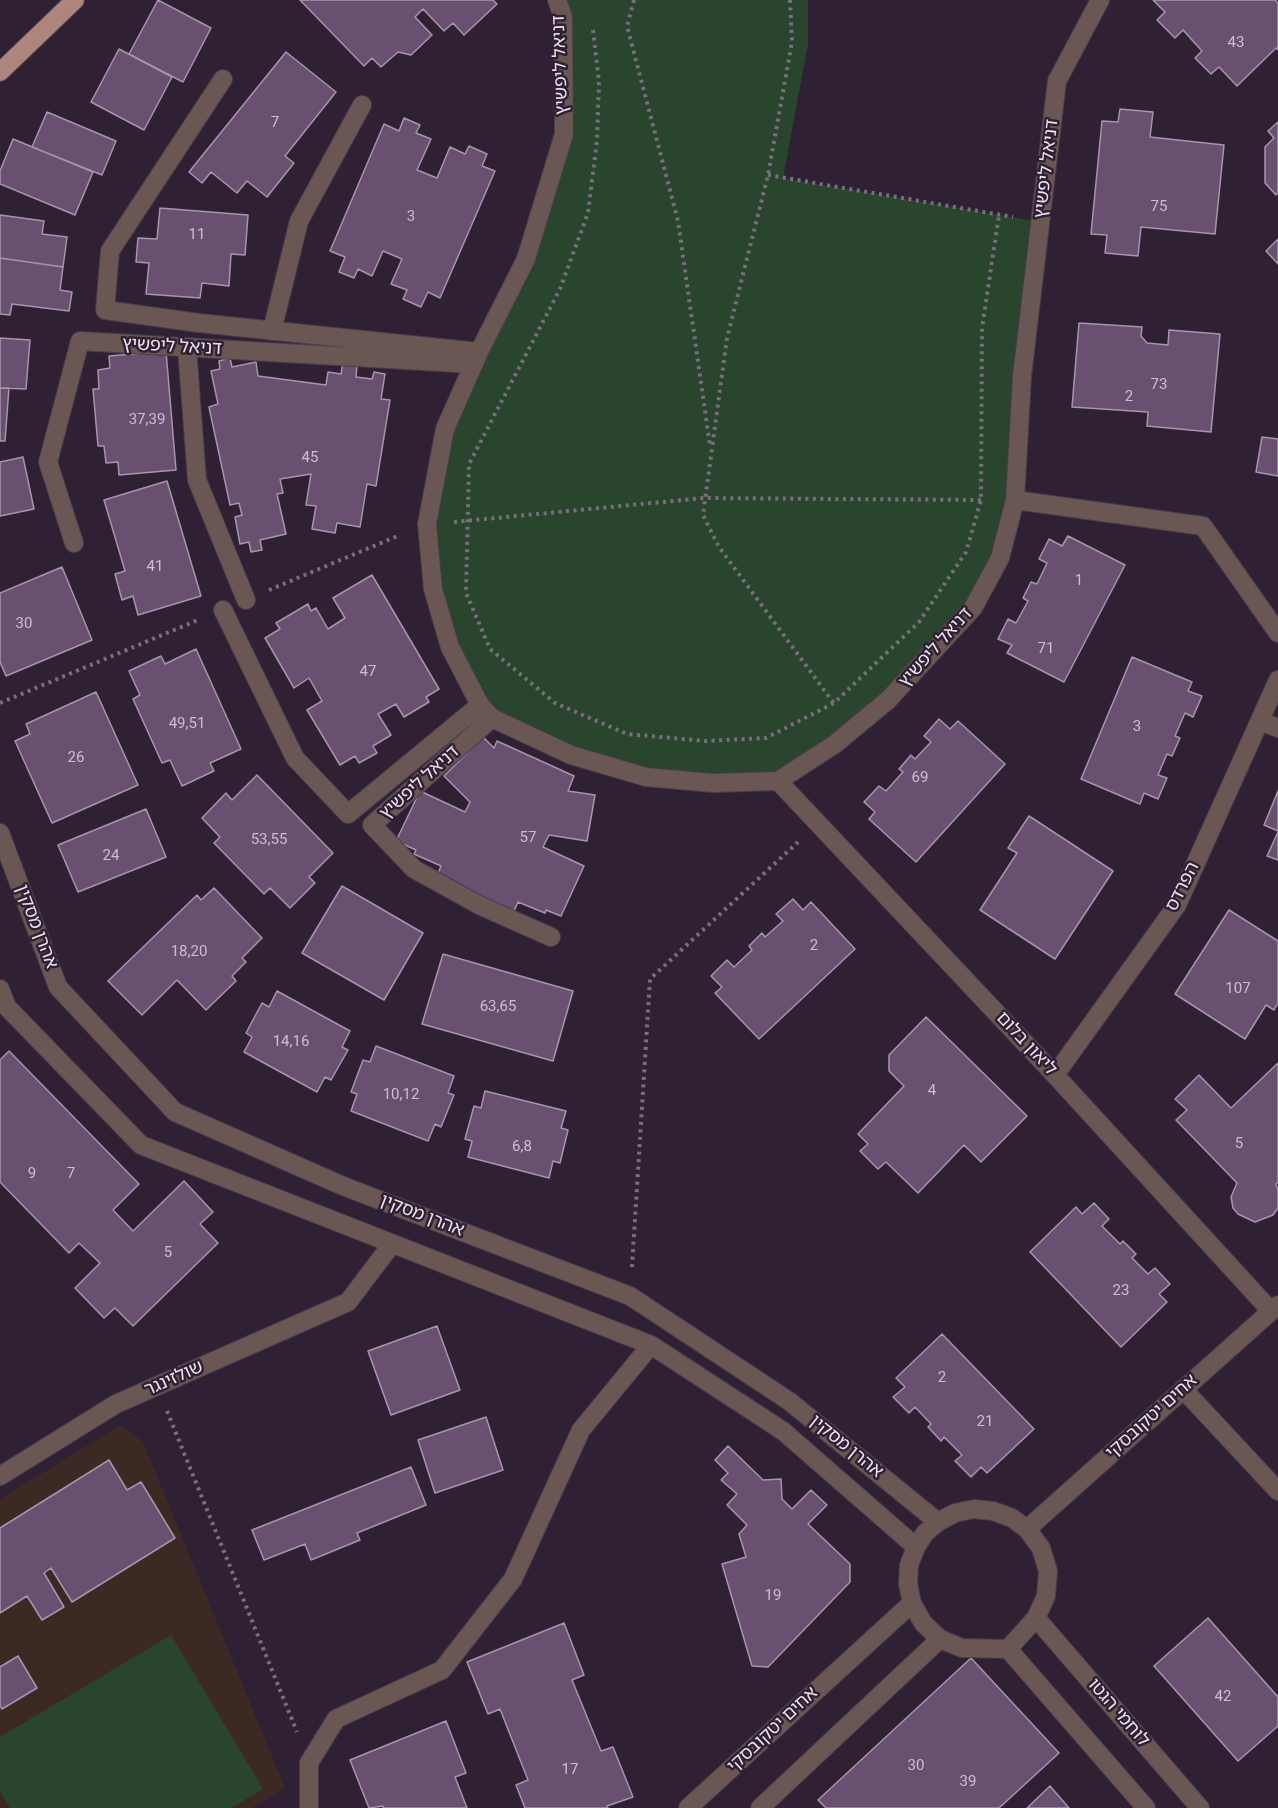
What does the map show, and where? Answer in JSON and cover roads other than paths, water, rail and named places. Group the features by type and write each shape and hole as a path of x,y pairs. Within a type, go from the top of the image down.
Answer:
{"main road":[{"path":"0,72 75,0"}],"street":[{"name":"דניאל ליפשיץ","path":"551,937 479,905 414,869 372,825 486,712 450,647 433,589 427,524 445,429 476,358 526,259 564,134 563,17 557,0"},
{"name":"דניאל ליפשיץ","path":"778,781 836,744 888,700 973,608 1000,558 1015,500 1022,376 1057,81 1100,0"},
{"path":"223,79 110,251 105,310 476,358"},
{"path":"272,331 299,221 362,105"},
{"name":"דניאל ליפשיץ","path":"74,543 48,462 80,341 187,348 476,358"},
{"path":"187,348 197,480 246,600"},
{"path":"1015,500 1203,526 1278,633"},
{"path":"223,610 295,758 348,814 486,712 571,756 646,777 713,783 778,781"},
{"name":"הפרדס","path":"1055,1075 1177,905 1278,680"},
{"path":"1260,721 1278,728"},
{"name":"ליאון בלום","path":"778,781 1274,1308"},
{"name":"אהרן מסקין","path":"0,833 58,987 175,1112 343,1186 630,1296 789,1401 938,1522"},
{"name":"אהרן מסקין","path":"0,988 7,1007 141,1145 651,1345 783,1431 916,1547"},
{"name":"שולזינגר","path":"0,1476 116,1404 348,1302 392,1244"},
{"name":"אחים יטקובסקי","path":"1027,1529 1274,1308"},
{"path":"309,1808 309,1763 336,1719 442,1670 513,1579 581,1430 651,1345"},
{"path":"1183,1389 1278,1491"},
{"path":"1008,1649 1036,1618 1046,1596 1048,1571 1041,1548 1027,1529 1011,1518 993,1511 974,1509 955,1513 938,1522 925,1533 909,1565 908,1584 912,1603 923,1623 940,1638 962,1648 1008,1649 1146,1808"},
{"name":"אחים יטקובסקי","path":"688,1808 912,1603"},
{"name":"לוחמי הגטו","path":"1036,1618 1200,1808"},
{"path":"760,1808 940,1638"}]}
